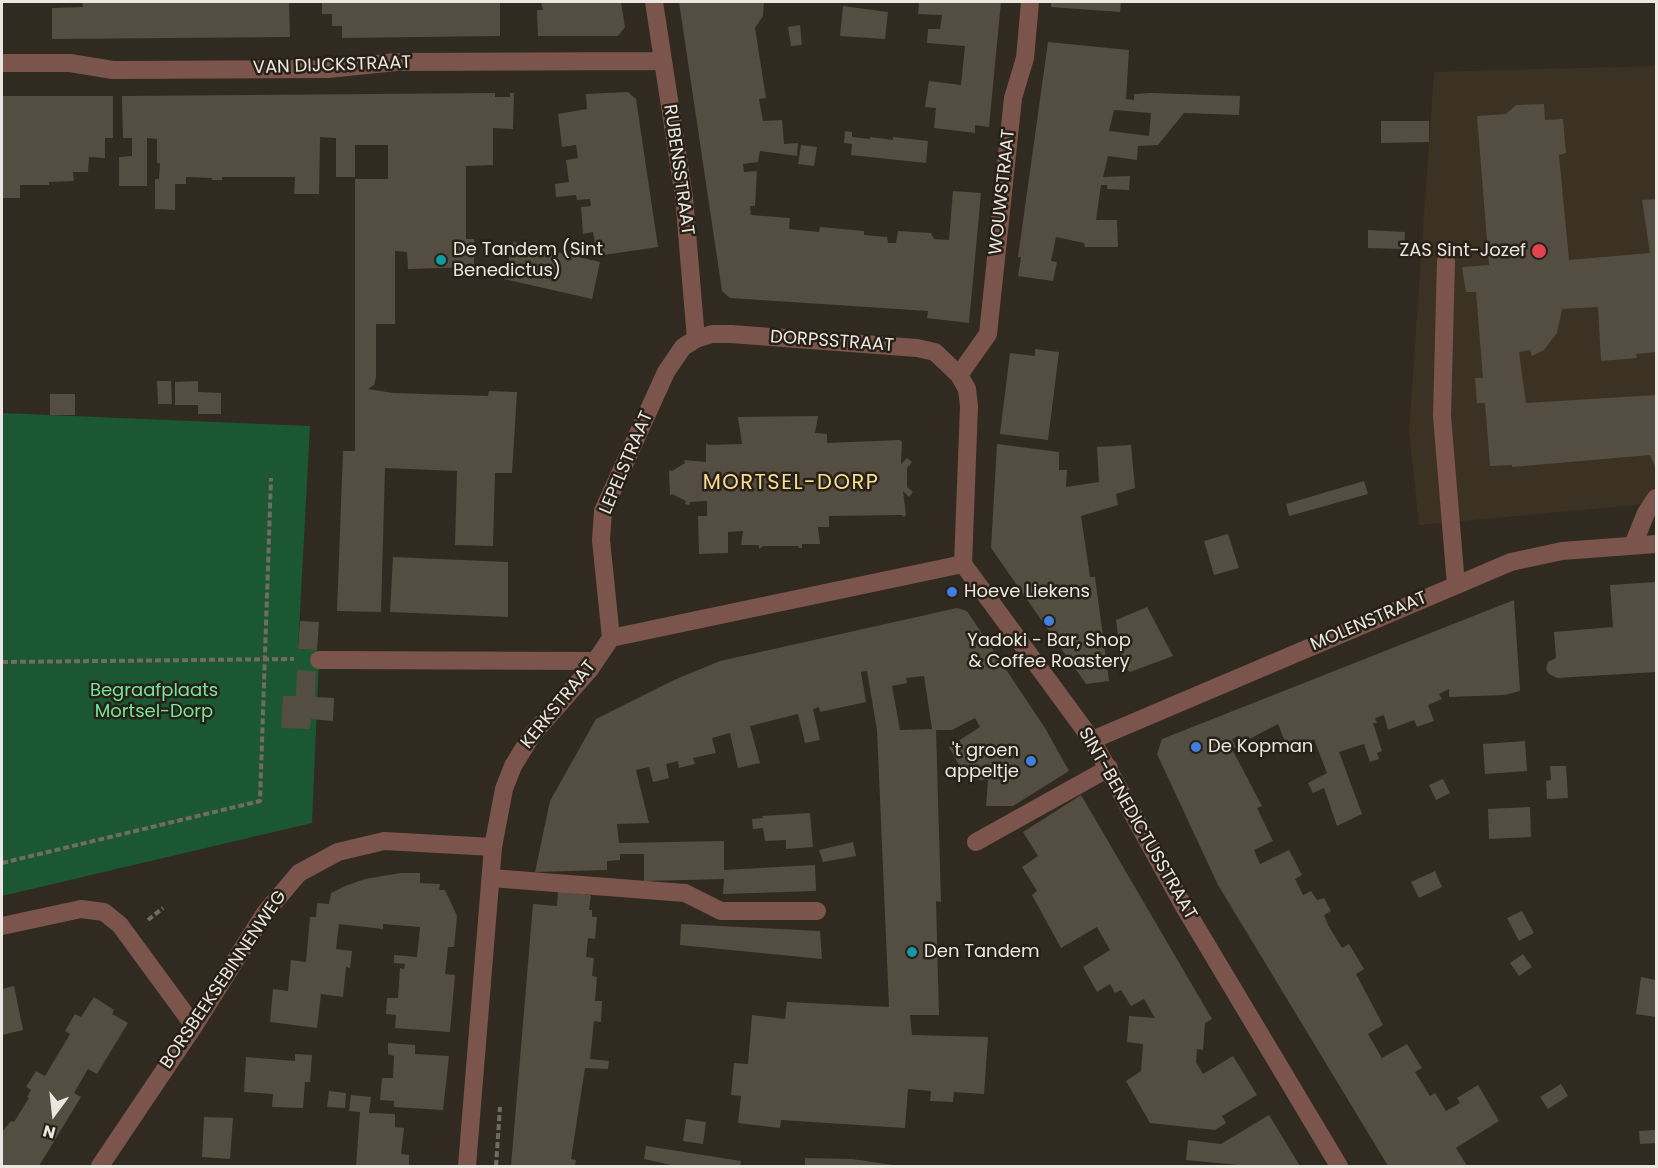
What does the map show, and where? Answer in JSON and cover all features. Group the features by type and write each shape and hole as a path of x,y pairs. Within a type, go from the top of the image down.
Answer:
{"street":[{"name":"RUBENSSTRAAT","path":"654,2 684,197 696,339"},
{"name":"WOUWSTRAAT","path":"959,375 988,334 1013,98 1025,58 1030,2"},
{"name":"VAN DIJCKSTRAAT","path":"2,63 70,63 113,70 316,69 396,62 663,61"},
{"path":"1446,261 1442,416 1456,585"},
{"name":"DORPSSTRAAT","path":"696,339 712,334 731,334 916,348 935,352 959,375"},
{"name":"LEPELSTRAAT","path":"611,638 601,540 603,512 666,372 683,347 696,339"},
{"path":"611,638 963,564 969,406 967,389 959,375"},
{"path":"1634,545 1646,513 1656,498"},
{"name":"MOLENSTRAAT","path":"1092,740 1511,561 1534,555 1656,544"},
{"name":"SINT-BENEDICTUSSTRAAT","path":"963,564 1092,740 1183,905 1339,1167"},
{"name":"KERKSTRAAT","path":"466,1167 493,848 504,789 518,758 532,735 595,661 611,638"},
{"path":"319,660 595,661"},
{"path":"976,842 1109,768"},
{"name":"BORSBEEKSEBINNENWEG","path":"100,1167 194,1026 265,913 299,873 338,852 384,841 493,848"},
{"path":"491,878 685,893 721,911 817,910"},
{"path":"2,926 81,909 104,912 120,925 194,1026"}],"path":[{"path":"2,863 260,801 271,478"},
{"path":"2,662 266,657 319,660"}],"shaded area":[{"name":"ZAS Sint-Jozef","path":"1656,66 1656,503 1419,525 1409,431 1434,72"}],"green space":[{"name":"Begraafplaats Mortsel-Dorp","path":"2,413 310,426 298,649 317,650 319,660 312,823 2,896"}],"building":[{"path":"82,2 289,2 290,37 52,39 52,8 83,7"},
{"path":"322,2 500,2 500,36 342,38 342,26 332,26 332,14 322,14"},
{"path":"541,2 621,2 625,27 618,36 538,36 537,10 543,10"},
{"path":"679,2 764,2 763,16 755,28 766,98 759,99 763,121 782,120 784,144 798,143 797,156 760,151 758,162 743,164 744,172 757,171 755,206 750,206 751,215 790,218 789,229 819,232 820,227 864,231 864,235 887,237 888,243 896,243 898,231 931,233 934,239 949,240 953,191 981,193 969,323 927,318 928,311 730,298 722,291"},
{"path":"919,2 1001,2 989,127 975,125 975,133 934,128 936,108 925,107 929,81 961,85 965,46 927,43 928,29 940,29 942,15 918,14"},
{"path":"1051,2 1121,2 1120,12 1051,7"},
{"path":"843,6 888,12 885,39 840,36"},
{"path":"800,25 802,45 791,46 788,27"},
{"path":"1048,42 1129,50 1126,99 1134,100 1134,94 1151,93 1240,96 1239,115 1184,113 1158,145 1138,146 1137,160 1108,156 1103,177 1130,176 1129,190 1107,189 1107,185 1101,185 1096,220 1117,220 1118,247 1085,247 1084,243 1056,237 1051,261 1057,262 1053,281 1018,276 1021,257 1018,257","holes":["1114,110 1151,113 1149,136 1109,131"]},
{"path":"628,92 636,99 658,247 597,256 593,232 583,234 581,207 591,206 590,199 577,200 576,195 556,197 555,184 569,182 566,160 578,158 576,145 562,147 558,114 587,109 586,94"},
{"path":"495,93 495,97 510,97 510,93 514,93 513,129 493,128 493,165 466,166 466,239 474,239 474,267 408,269 407,252 395,251 395,324 376,324 376,377 374,385 368,389 393,393 488,396 489,391 517,392 512,473 495,473 493,546 455,545 457,471 385,468 381,612 337,611 343,451 355,451 355,179 388,179 388,145 355,145 355,177 336,177 336,138 320,137 319,194 294,194 295,177 222,177 222,180 212,180 212,178 186,177 186,184 175,184 175,210 155,209 155,179 159,179 160,163 157,163 157,139 147,138 147,186 119,186 119,157 132,156 132,138 123,138 122,96"},
{"path":"2,96 113,96 113,138 105,138 105,158 89,157 88,172 73,172 74,181 49,182 49,185 20,185 20,198 2,198"},
{"name":"ZAS Sint-Jozef","path":"1544,104 1545,120 1563,119 1566,153 1559,155 1569,260 1650,253 1642,200 1656,199 1656,352 1636,354 1637,358 1601,361 1598,307 1562,309 1557,333 1544,350 1532,356 1530,350 1519,352 1526,403 1656,395 1656,469 1650,455 1512,467 1512,465 1490,466 1485,403 1477,403 1475,378 1483,378 1476,292 1466,292 1462,267 1489,265 1477,116 1506,114 1516,105"},
{"path":"1381,121 1429,121 1429,142 1381,143"},
{"path":"845,131 852,132 852,137 893,140 893,137 928,141 926,163 851,155 852,144 844,143"},
{"path":"801,145 817,147 814,166 798,164"},
{"path":"1368,230 1405,232 1404,249 1368,248"},
{"path":"513,242 600,262 592,299 504,279"},
{"path":"1035,349 1059,352 1048,440 1000,434 1010,353 1035,356"},
{"path":"157,381 171,381 172,404 158,404"},
{"path":"198,381 198,392 221,393 221,414 198,414 198,405 175,405 175,382"},
{"path":"50,394 75,394 75,415 50,415"},
{"path":"818,416 815,433 827,434 827,443 900,440 902,442 901,464 907,458 912,462 907,468 907,487 913,492 909,497 903,491 906,515 904,517 902,515 829,516 829,527 818,527 820,544 802,544 802,548 763,546 759,549 759,545 741,545 743,531 728,532 728,553 699,554 698,516 707,516 707,501 690,502 689,505 672,494 670,496 669,470 672,471 685,463 684,460 706,462 706,443 709,445 742,444 738,417"},
{"path":"997,444 1059,452 1059,470 1067,470 1066,487 1099,482 1097,447 1131,445 1135,488 1116,494 1118,505 1081,516 1090,577 1095,577 1109,681 1086,684 991,548"},
{"path":"1364,481 1368,494 1289,516 1286,504"},
{"path":"1228,534 1239,568 1214,575 1204,541"},
{"path":"393,557 508,562 508,617 390,612"},
{"path":"1656,582 1656,672 1557,678 1549,674 1546,669 1548,662 1556,658 1554,632 1613,627 1610,585"},
{"path":"1514,600 1520,691 1504,695 1449,697 1449,689 1439,694 1442,699 1428,705 1434,721 1417,727 1414,720 1388,730 1384,715 1375,718 1377,723 1373,723 1382,751 1377,753 1379,759 1370,762 1364,744 1339,752 1362,814 1337,826 1324,788 1313,793 1308,783 1327,773 1314,739 1289,752 1278,724 1242,743 1239,736 1232,739 1236,747 1232,749 1262,806 1257,808 1273,841 1254,850 1260,864 1289,850 1302,875 1295,879 1303,895 1311,891 1317,900 1324,898 1331,911 1324,915 1328,925 1342,948 1349,944 1364,969 1356,974 1383,1025 1368,1034 1382,1058 1407,1044 1422,1068 1415,1072 1430,1096 1435,1093 1446,1111 1460,1103 1457,1098 1478,1085 1499,1121 1456,1148 1467,1166 1388,1166 1218,885 1157,754 1162,739"},
{"path":"1147,607 1173,656 1130,672 1122,666 1116,620"},
{"path":"957,608 967,611 1045,728 1069,771 1013,806 986,806 988,780 967,779 949,747 980,727 975,718 952,730 936,730 941,902 936,901 939,1015 910,1015 912,1035 988,1037 984,1094 954,1092 953,1102 930,1101 931,1091 908,1089 905,1128 781,1120 780,1128 738,1123 741,1096 731,1095 734,1063 748,1064 752,1015 785,1019 787,1002 889,1007 877,730 867,671 861,672 866,702 820,712 819,707 813,709 820,740 805,743 798,714 750,726 760,763 738,768 730,733 712,738 716,753 693,758 695,764 679,768 678,761 666,764 669,778 653,782 649,767 636,770 649,823 617,824 619,843 724,841 724,870 815,865 816,891 723,894 724,879 644,881 644,854 620,854 620,860 607,861 607,870 535,872 550,801 596,719 674,680 720,661","holes":["924,676 932,729 900,730 892,686 907,683 906,678"]},
{"path":"300,621 319,622 317,650 298,649"},
{"path":"297,670 316,671 315,697 334,698 333,721 311,719 310,729 281,728 283,696 296,696"},
{"path":"1525,741 1527,771 1485,774 1483,744"},
{"path":"1550,766 1566,766 1568,798 1547,799 1546,781 1551,780"},
{"path":"1443,779 1450,793 1436,800 1429,785"},
{"path":"1081,795 1212,1019 1205,1023 1203,1050 1197,1049 1196,1062 1203,1074 1233,1056 1257,1095 1222,1116 1226,1123 1215,1130 1150,1123 1126,1081 1141,1071 1143,1044 1127,1042 1129,1016 1155,1018 1144,999 1131,1006 1121,990 1115,993 1110,984 1097,992 1083,967 1110,950 1097,927 1061,948 1032,895 1037,891 1022,867 1038,856 1023,832"},
{"path":"1530,807 1531,837 1489,839 1488,809"},
{"path":"810,813 813,847 786,849 786,840 765,841 763,828 753,829 752,819 763,818 762,816"},
{"path":"853,842 856,856 823,862 819,850"},
{"path":"1435,871 1442,887 1419,898 1411,882"},
{"path":"401,873 420,873 420,883 440,884 439,890 445,890 457,916 454,947 448,947 445,974 455,975 450,1032 395,1028 396,1015 386,1014 387,998 398,998 400,968 404,969 405,964 394,963 394,955 417,957 420,927 383,924 383,929 339,924 336,949 352,951 350,968 346,967 343,997 321,994 317,1028 270,1022 273,989 288,991 291,960 306,962 310,917 316,917 317,903 329,904 331,893 345,886 365,879"},
{"path":"558,891 591,895 589,910 592,910 592,917 597,917 595,939 588,938 586,957 594,958 592,976 597,977 595,1001 602,1001 601,1022 594,1021 590,1059 609,1061 608,1069 585,1068 571,1159 576,1160 575,1166 511,1166 533,904 557,906"},
{"path":"1522,911 1534,933 1519,941 1507,918"},
{"path":"681,924 820,931 822,959 680,945"},
{"path":"1523,954 1532,967 1519,976 1510,963"},
{"path":"1641,977 1656,980 1656,1017 1636,1014"},
{"path":"14,986 23,1030 2,1035 2,989"},
{"path":"94,997 114,1010 112,1014 128,1023 97,1074 88,1069 74,1093 81,1097 39,1166 2,1166 2,1132 11,1121 14,1122 29,1098 27,1097 31,1090 26,1087 36,1071 45,1076 70,1034 65,1031 75,1014 81,1017"},
{"path":"388,1043 415,1045 415,1054 449,1056 443,1110 394,1107 394,1101 380,1100 382,1078 393,1078 394,1056 388,1054"},
{"path":"295,1054 312,1055 310,1082 305,1082 303,1108 272,1107 273,1094 244,1092 246,1057 295,1061"},
{"path":"1561,1084 1568,1096 1548,1109 1540,1097"},
{"path":"329,1091 346,1093 345,1108 327,1107"},
{"path":"351,1095 371,1097 369,1113 395,1114 395,1127 404,1128 401,1154 409,1155 409,1166 356,1166 360,1112 349,1111"},
{"path":"1269,1115 1300,1166 1249,1166 1186,1160 1188,1140 1221,1144"},
{"path":"204,1117 233,1118 230,1159 202,1157"},
{"path":"686,1119 706,1122 703,1144 683,1141"},
{"path":"1656,1130 1656,1143 1640,1144 1639,1131"},
{"path":"646,1146 741,1161 740,1166 676,1166 644,1159"},
{"path":"805,1158 852,1159 900,1166 805,1166"}],"place":[{"name":"ZAS Sint-Jozef","path":"1539,251"},
{"name":"De Tandem (Sint Benedictus)","path":"441,260"},
{"name":"Hoeve Liekens","path":"952,592"},
{"name":"Yadoki - Bar, Shop & Coffee Roastery","path":"1049,621"},
{"name":"De Kopman","path":"1196,747"},
{"name":"'t groen appeltje","path":"1031,761"},
{"name":"Den Tandem","path":"912,952"}],"district":[{"name":"MORTSEL-DORP","path":"791,484"}]}
